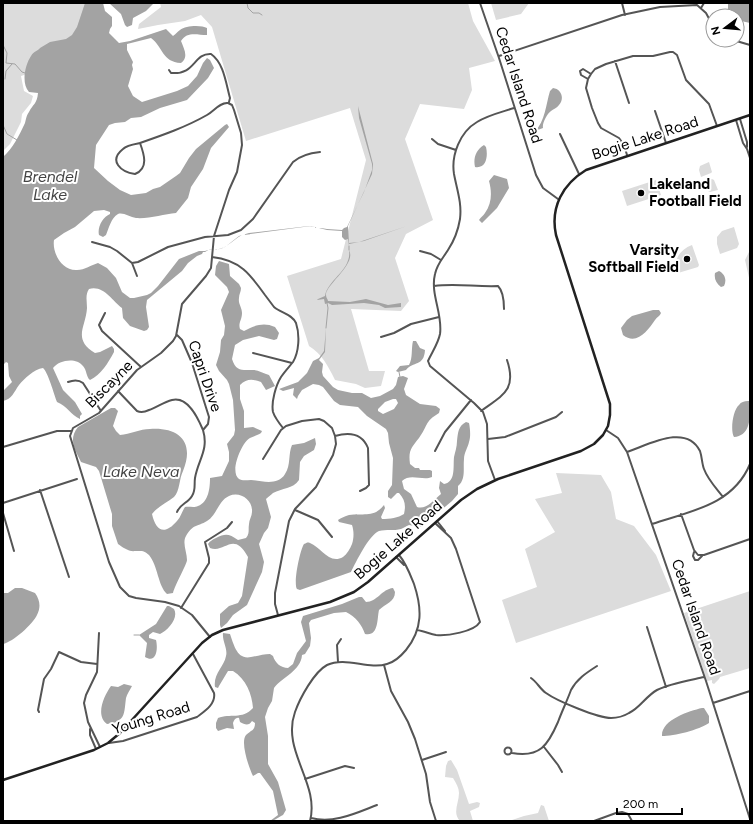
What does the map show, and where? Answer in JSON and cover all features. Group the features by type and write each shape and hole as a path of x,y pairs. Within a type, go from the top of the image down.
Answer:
{"main road":[{"name":"Bogie Lake Road","path":"3,780 96,749 108,743 120,733 192,653 210,636 226,629 333,601 346,596 361,587 468,495 495,480 583,451 597,442 606,430 611,414 608,394 556,233 554,218 558,199 566,186 579,174 592,167 750,115"}],"street":[{"name":"Cedar Island Road","path":"480,3 499,56 536,175 543,188 558,199"},
{"path":"622,3 625,15"},
{"path":"701,8 704,3"},
{"path":"499,56 625,15 660,8 687,5 697,5 705,12"},
{"path":"627,155 624,145 619,138 601,128 595,117 586,88 591,74 600,66 615,61 633,56 653,56 674,52 677,55 686,80 709,104 717,126"},
{"path":"140,143 145,159 142,169 135,174 120,169 117,161 120,152 128,146 140,143 184,126 208,114 221,104 228,103 230,98 222,70 216,59 211,54 202,55 185,72 178,74 171,73 168,70"},
{"path":"615,61 629,103"},
{"path":"588,79 581,75 580,71 583,69 591,74"},
{"name":"Biscayne","path":"71,431 102,411 118,391 141,367 173,341 176,334 182,304 211,268 215,235 227,196 237,172 242,145 241,133 236,116 232,105 228,103"},
{"path":"495,480 488,461 486,418 481,410 471,400 428,363 438,342 440,332 434,286 435,271 454,241 460,219 461,207 454,174 454,158 456,150 469,129 478,122 514,108"},
{"path":"656,111 666,143"},
{"path":"740,118 747,142 747,149"},
{"path":"736,120 743,143 750,158"},
{"path":"560,134 579,174"},
{"path":"432,139 438,144 456,150"},
{"path":"132,263 138,262 168,247 215,235 228,235 245,227 266,202 293,162 304,155 320,152"},
{"path":"92,242 110,247 132,263 137,276"},
{"path":"420,251 431,254 441,260"},
{"path":"213,255 236,263 242,267 254,279 273,306 295,321 297,326 298,351 292,363 279,381 273,405 276,420 283,428"},
{"path":"434,286 498,286 500,287 504,309"},
{"path":"105,313 99,325 102,331 141,367"},
{"path":"381,337 411,324 439,316"},
{"name":"Capri Drive","path":"176,334 182,340 186,349 209,417 208,424 203,430 205,443 204,451 196,476 194,492 191,499 179,507 177,512"},
{"path":"253,353 292,363"},
{"path":"481,410 504,394 508,388 511,380 511,374 507,360"},
{"path":"68,382 79,380 83,383 102,411"},
{"path":"118,391 137,411 140,412 152,409 170,400 182,401 195,414 203,430"},
{"path":"435,451 445,432 471,400"},
{"path":"488,439 505,437 556,417 562,412"},
{"path":"263,459 283,428 294,423 319,419 329,424 335,436 336,444 333,455 316,488 295,510 290,521 275,593 275,604 278,615"},
{"name":"Cedar Island Road","path":"606,430 618,438 627,452 713,703 750,819"},
{"path":"3,447 57,431 71,431 70,440 109,562 120,587 129,596 165,602 181,608 192,615 210,636"},
{"path":"335,436 346,433 354,434 360,437 368,448 369,485 360,490"},
{"path":"627,452 672,437 688,439 698,448 705,473 723,497"},
{"path":"652,524 710,504 723,497 740,482 750,464"},
{"path":"3,503 77,479"},
{"path":"40,490 69,577"},
{"path":"295,510 318,520 332,537"},
{"path":"3,513 14,551"},
{"path":"681,514 694,551 693,556 695,560 698,560 703,555"},
{"path":"181,608 209,563 205,542 227,528 232,522"},
{"path":"417,630 436,635 452,634 473,629 477,627 480,622 453,542 436,522"},
{"path":"694,551 698,555 703,555 750,539"},
{"path":"310,821 312,798 293,745 292,735 294,713 317,673 329,664 338,662 373,666 384,665 393,662 413,641 417,630 420,605 412,580 405,565 397,556"},
{"path":"647,627 666,687"},
{"path":"99,633 96,676 84,702 85,712 90,728 100,747"},
{"path":"338,662 337,645 341,639"},
{"path":"39,712 38,710 44,679 51,669 59,652 81,662 97,664"},
{"name":"Young Road","path":"108,743 117,742 197,717 207,710 213,700 214,693 192,653"},
{"path":"384,665 391,692 408,722 422,760 427,778 430,802 436,821"},
{"path":"512,753 531,753 543,747 552,737 575,683 582,676 597,666"},
{"path":"531,678 546,693 566,703 603,717 612,718 622,716 636,709 649,696 658,690 704,677"},
{"path":"713,703 750,691"},
{"path":"90,728 90,735 96,749"},
{"path":"543,747 562,772"},
{"path":"422,760 446,752"},
{"path":"305,779 345,766 354,768"},
{"path":"311,818 324,820 335,819 377,805"},
{"path":"594,821 622,812 628,814 632,821"}],"shaded area":[{"path":"3,3 99,3 113,46 21,76 24,91 33,96 31,103 22,114 21,122 10,144 3,151"},
{"path":"160,3 468,3 473,21 495,61 469,68 472,90 464,109 420,104 405,139 433,220 406,234 395,258 409,301 401,311 351,309 369,371 385,371 381,386 365,388 356,384 335,380 321,357 309,346 287,276 341,259 366,160 350,108 246,141 212,27 201,15 185,21 138,29 139,24 161,7"},
{"path":"491,3 529,3 521,14 496,20"},
{"path":"709,162 712,172 701,177 699,170 700,166"},
{"path":"712,179 714,180 718,190 710,192 706,190 703,182"},
{"name":"Lakeland Football Field","path":"656,180 661,195 627,206 622,191"},
{"path":"734,227 739,244 737,248 720,254 717,244 717,237 722,231"},
{"name":"Varsity Softball Field","path":"692,245 699,265 698,267 678,273 676,264 678,256 687,247"},
{"path":"750,250 750,282 745,260"},
{"path":"556,473 601,475 611,492 616,519 634,526 656,555 671,591 516,643 502,600 537,587 525,549 555,532 535,499 562,493"},
{"path":"750,591 750,668 720,677 714,684 712,683 712,680 707,681 684,613"},
{"path":"451,760 457,770 469,804 477,802 480,803 479,807 470,811 473,821 460,821 456,815 459,797 458,789 453,778 445,777 446,766 448,761"},
{"path":"541,805 544,806 549,821 509,821 538,813"}],"water":[{"name":"Brendel Lake","path":"85,3 103,3 105,11 112,17 112,26 109,33 119,43 130,41 166,29 173,36 183,28 190,26 207,28 207,35 196,34 183,38 181,41 185,58 181,63 170,60 166,57 151,38 127,44 127,50 133,62 133,69 128,86 133,96 142,102 188,86 197,76 207,58 210,60 214,68 208,78 187,100 160,108 141,117 131,118 125,122 109,125 96,145 94,168 108,181 120,190 131,195 146,193 160,187 180,173 196,149 225,125 227,124 229,127 211,148 203,169 191,187 188,198 176,213 141,218 118,214 110,223 106,235 103,237 99,235 100,226 110,212 104,210 94,211 75,227 54,240 56,255 67,268 72,270 80,270 98,263 107,268 116,278 122,292 130,298 151,293 179,259 199,251 209,250 203,252 188,263 182,271 147,300 146,307 149,327 144,331 130,326 123,318 122,308 107,294 99,289 89,289 82,338 88,348 95,353 112,346 114,352 101,372 90,380 84,368 76,361 63,361 53,368 63,390 75,402 82,414 80,419 57,402 49,378 43,368 36,370 19,385 11,397 3,401 3,391 12,382 9,376 8,363 6,362 3,365 3,157 10,150 18,137 30,109 36,102 38,93 29,92 25,84 26,69 31,56 33,53 50,42 66,39 72,35 77,27"},
{"path":"109,3 154,3 146,11 133,18 132,25 127,27 121,14"},
{"path":"728,3 750,3 750,23 745,22 745,8 728,8"},
{"path":"553,88 560,92 562,100 558,106 548,114 544,121 543,128 535,131 541,123 550,91"},
{"path":"358,106 373,164 372,174 365,189 372,170 372,164 359,118"},
{"path":"484,145 487,150 486,161 482,166 475,167 474,160 476,154"},
{"path":"494,175 507,179 509,188 497,208 482,223 479,220 489,205 491,189 489,181"},
{"path":"358,205 348,226 349,243 359,242 349,244 349,246 348,239 345,240 342,237 342,231 327,230 315,227 342,230 347,227"},
{"path":"310,226 243,235 249,233"},
{"path":"407,226 364,241 359,242"},
{"path":"349,250 350,256 349,262 345,268 330,286 327,291 326,296 328,301 350,302 366,299 388,305 401,303 401,307 385,308 379,305 364,303 332,305 328,303 325,304 324,299 317,300 325,296 327,290 330,284 344,269 349,257"},
{"name":"Lake Neva","path":"219,261 229,264 230,276 239,284 241,288 239,295 242,313 239,325 240,329 244,331 263,324 275,327 279,333 277,339 274,340 259,336 243,340 235,345 232,359 236,366 243,370 255,370 269,375 275,386 266,390 261,382 253,380 245,381 240,385 240,399 244,411 244,428 253,427 262,431 260,434 250,438 240,451 235,470 236,475 239,479 243,480 270,482 278,480 282,478 287,471 292,445 304,443 315,438 316,444 314,450 304,456 300,462 299,480 297,483 291,487 276,491 266,499 271,517 268,528 259,544 264,562 262,572 247,605 233,615 221,628 220,614 229,606 238,603 242,596 248,557 243,549 238,545 233,544 215,549 210,548 208,544 213,539 225,535 230,535 238,540 246,538 252,515 252,508 248,500 237,495 225,498 207,521 191,529 184,542 187,560 173,593 167,594 149,555 142,551 128,550 118,544 112,526 112,514 99,471 96,467 81,462 73,440 73,436 78,427 111,408 115,408 118,411 113,426 120,435 150,429 160,429 176,434 182,438 185,444 187,452 186,461 176,494 152,514 156,525 162,530 165,530 173,525 185,507 196,507 205,501 209,490 210,478 222,476 229,461 227,444 234,435 235,430 233,400 229,384 216,365 225,326 221,310 229,292 227,287 215,275 216,266"},
{"path":"719,271 724,275 725,279 724,286 721,287 715,279 715,273"},
{"path":"653,310 659,310 661,313 642,335 633,339 623,335 621,328 627,320 632,316"},
{"path":"326,328 325,352 319,360 323,364 323,376 333,387 338,390 352,393 362,393 371,398 380,396 393,389 396,385 398,377 403,376 408,378 404,389 406,395 420,404 436,406 440,409 439,413 428,422 410,452 410,464 415,468 419,468 420,470 432,471 432,477 413,477 402,481 404,489 411,494 417,507 424,507 433,502 441,494 439,488 440,481 444,484 448,483 452,477 458,433 461,426 466,422 469,423 470,437 464,457 464,474 461,483 458,486 458,494 452,501 421,527 409,525 398,530 379,531 367,543 351,572 300,590 297,589 296,586 296,574 304,544 310,543 329,557 338,559 343,557 348,551 352,544 354,534 352,525 339,522 338,520 349,515 376,512 384,505 385,508 381,517 382,519 394,518 404,514 405,508 404,500 399,493 391,499 388,497 388,491 392,485 393,458 386,429 367,416 358,407 340,405 334,401 323,387 319,385 313,384 302,390 297,399 293,395 294,388 283,391 279,389 298,382 307,373 313,361 319,358 324,351","holes":["396,399 398,403 394,409 383,414 378,411 378,409 385,402"]},
{"path":"413,341 416,341 420,348 425,350 423,359 406,370 396,371 400,366 409,365"},
{"path":"744,401 750,401 750,418 747,429 740,436 734,437 732,425 735,411"},
{"path":"15,588 22,588 35,593 39,601 39,609 35,619 27,628 12,640 3,644 3,593 8,593"},
{"path":"393,588 395,595 379,610 373,633 365,634 362,627 353,616 346,612 334,613 311,620 309,623 311,638 310,646 305,654 302,655 301,661 295,670 274,688 272,701 265,717 268,736 268,764 278,782 286,810 283,815 270,821 278,815 273,791 260,773 253,776 247,761 244,743 244,738 253,729 255,723 252,721 250,724 245,724 240,722 238,718 235,719 233,723 234,729 227,728 218,731 216,728 218,718 245,714 253,708 248,687 238,674 233,671 228,671 218,688 215,687 217,674 225,660 226,648 223,633 230,634 237,651 242,656 251,657 270,654 279,665 288,668 293,664 297,653 306,641 301,622 303,616 359,597 362,597 366,602 370,601"},
{"path":"167,606 174,609 174,620 169,627 160,634 153,632 149,635 149,638 156,640 157,651 154,657 149,659 145,657 147,643 139,635 156,624"},
{"path":"124,684 132,686 126,698 123,716 118,721 107,724 103,720 101,711 103,700 111,686 118,687"},
{"path":"704,708 709,716 709,723 705,726 686,732 662,736 666,725 671,721 690,711"}],"waterway":[{"path":"247,3 248,8 253,13 259,13 262,15"},
{"path":"3,45 7,53 6,63 15,64 22,72 25,73"},
{"path":"5,79 6,71 12,64"},
{"path":"3,125 7,134 17,140"},
{"path":"326,328 327,303"},
{"path":"399,372 400,377"},
{"path":"134,635 139,635"}],"place":[{"name":"Lakeland Football Field","path":"641,193"},
{"name":"Varsity Softball Field","path":"687,259"}]}
